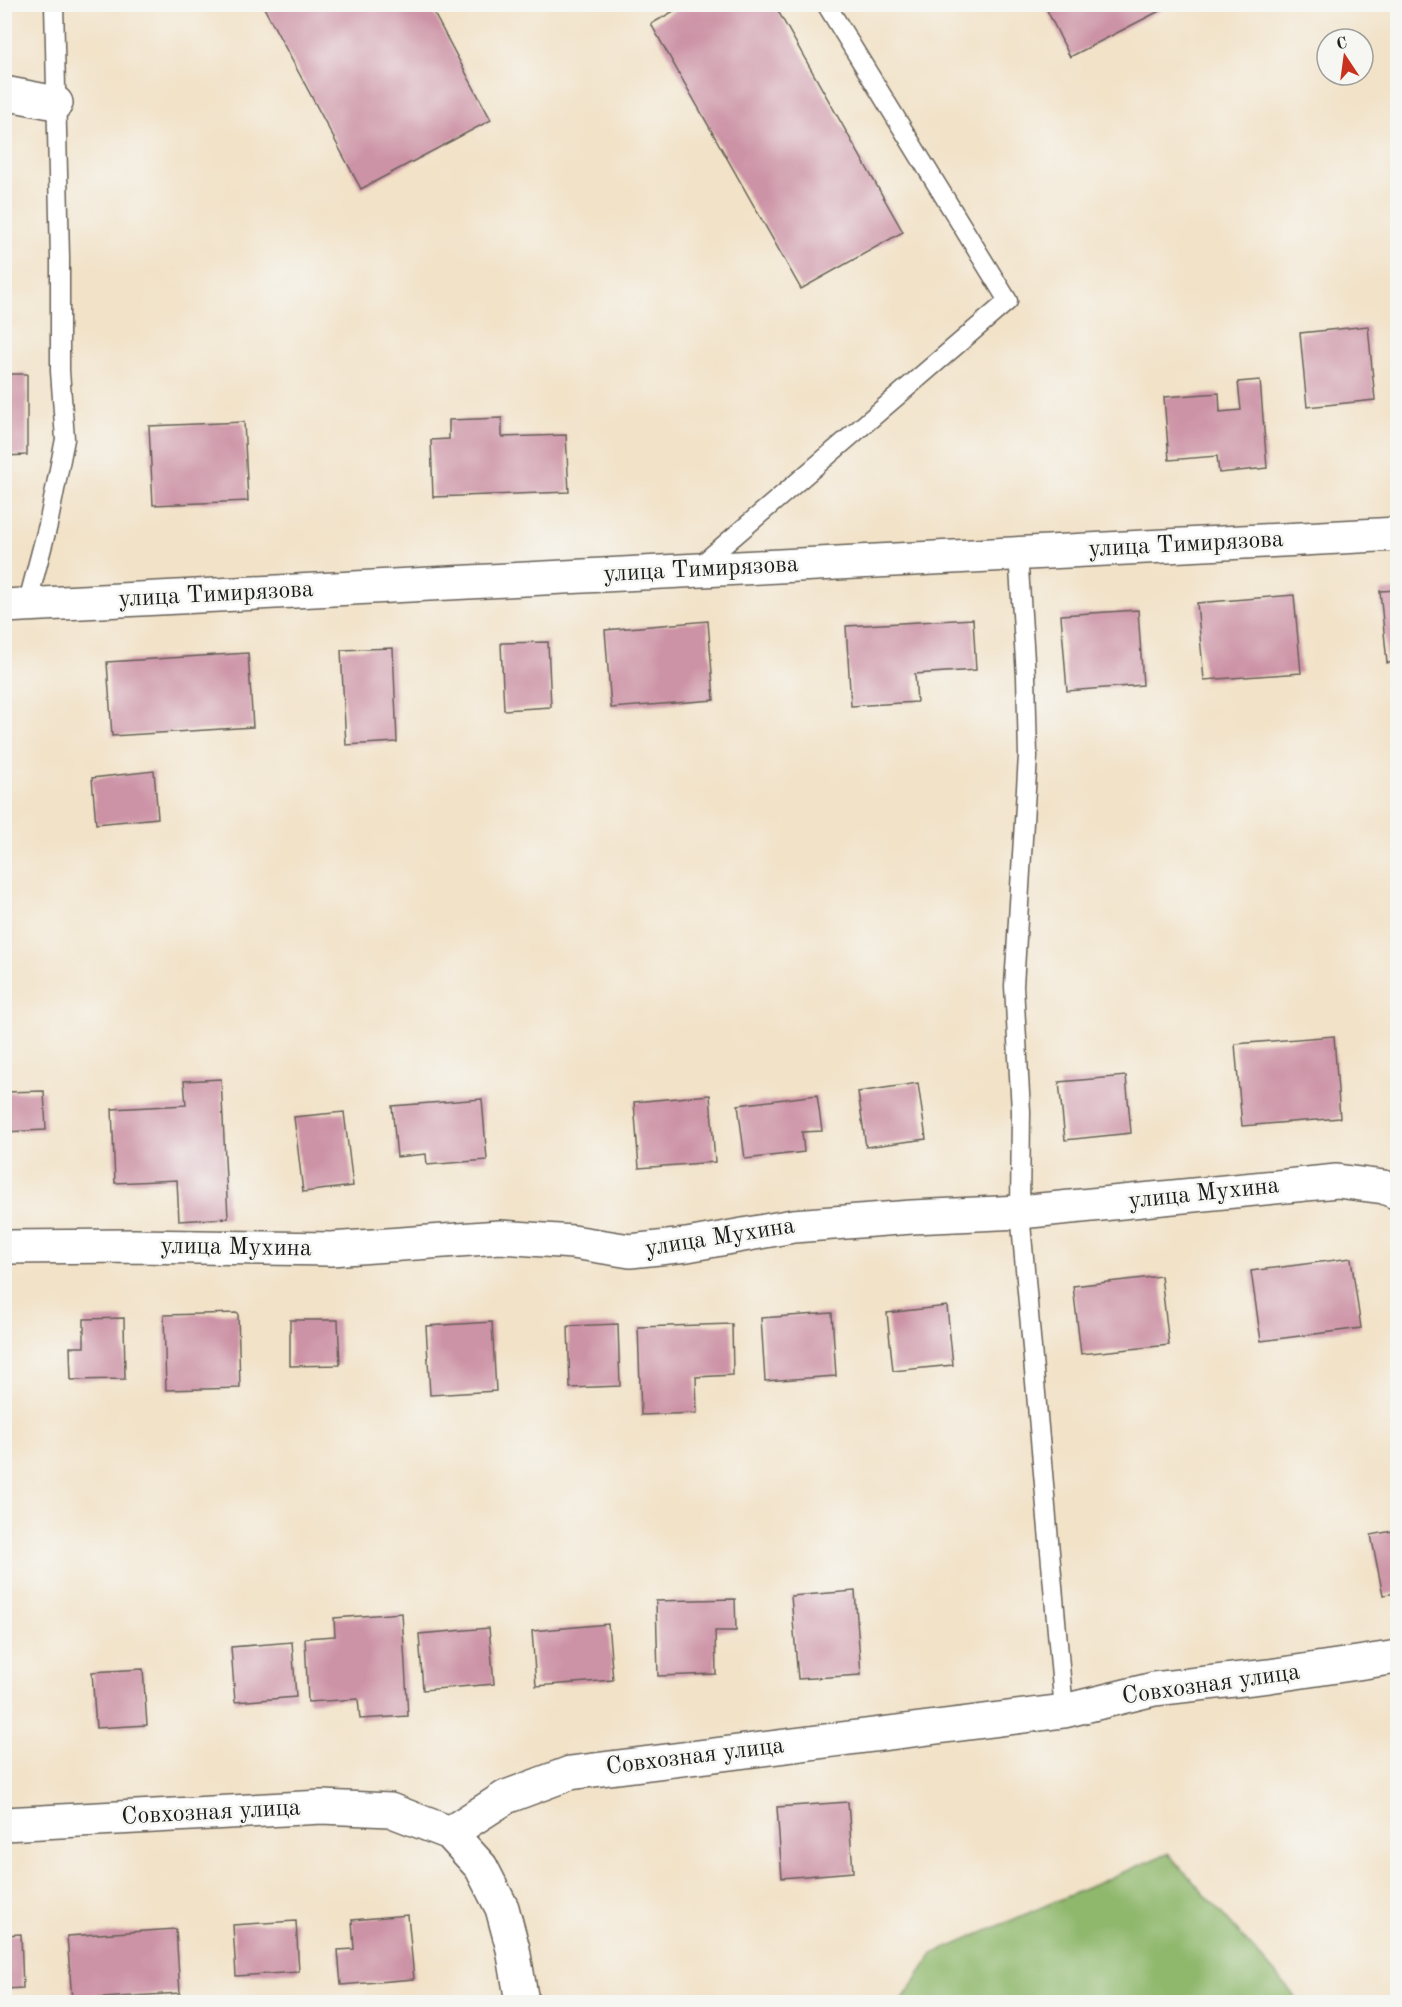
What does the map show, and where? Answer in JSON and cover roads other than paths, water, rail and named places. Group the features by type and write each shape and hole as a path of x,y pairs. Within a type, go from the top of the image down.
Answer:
{"street":[{"path":"4,93 56,103"},
{"name":"улица Тимирязова","path":"16,606 1398,534"},
{"name":"улица Мухина","path":"4,1247 331,1249 500,1238 573,1242 630,1251 687,1245 793,1226 1020,1212 1337,1181 1384,1187 1398,1193"},
{"name":"Совхозная улица","path":"4,1824 322,1807 390,1810 450,1833 506,1797 570,1773 1064,1711 1154,1689 1269,1676 1398,1657"},
{"path":"450,1833 481,1867 502,1908 513,1949 522,2002"}],"lane":[{"path":"16,606 48,525 65,439 60,370 54,4"},
{"path":"694,570 1008,301 826,4"},
{"path":"1018,553 1026,676 1028,756 1014,986 1021,1111 1020,1212 1064,1711"}]}
